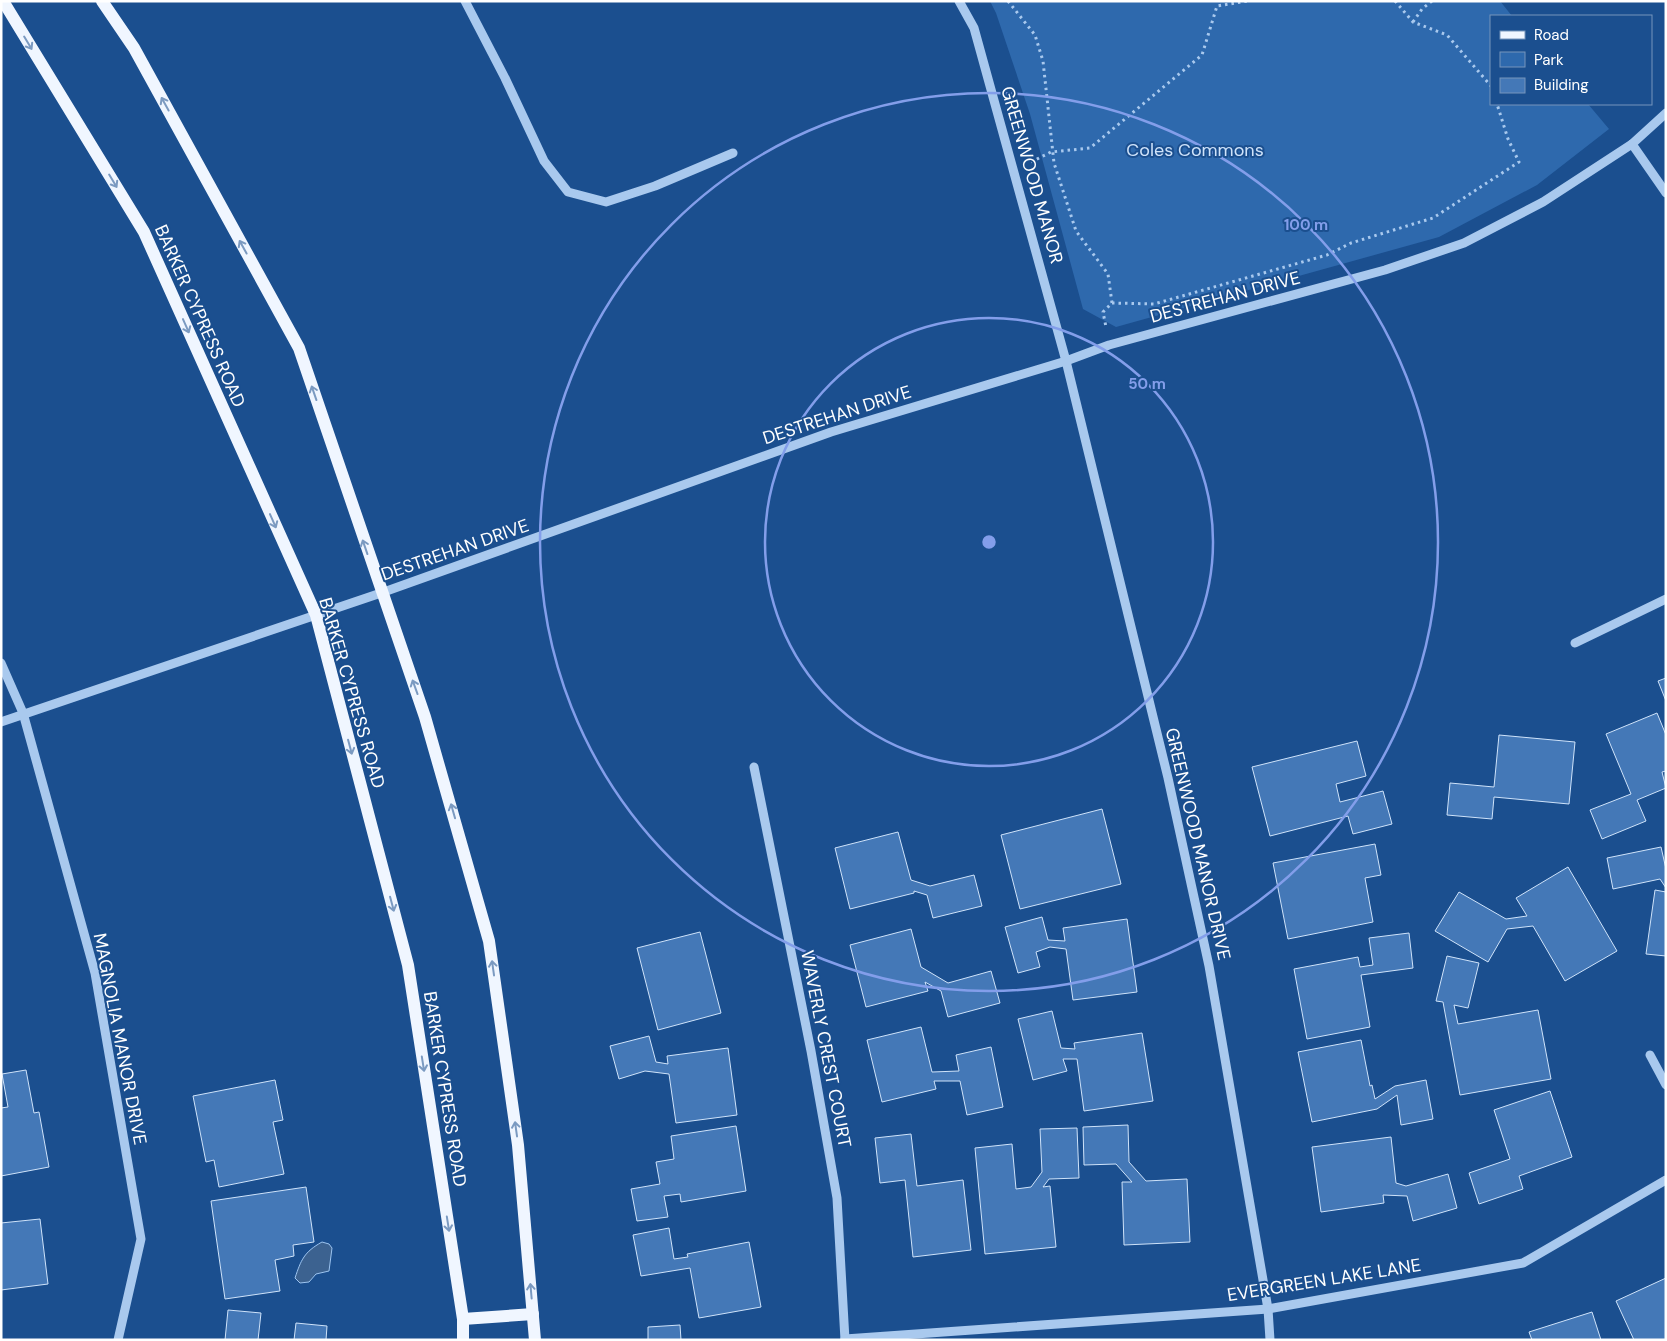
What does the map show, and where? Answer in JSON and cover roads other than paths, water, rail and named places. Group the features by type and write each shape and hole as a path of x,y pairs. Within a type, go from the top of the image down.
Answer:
{"main road":[{"name":"BARKER CYPRESS ROAD","path":"3,1 144,232 316,615 408,965 463,1319 463,1340"},
{"path":"102,1 134,48 299,348 381,593 425,717 490,941 518,1145 535,1340"},
{"path":"463,1319 533,1314"}],"street":[{"path":"465,1 505,78 544,161 568,192 606,202 655,186 732,153"},
{"name":"GREENWOOD MANOR","path":"959,1 974,28 1066,360"},
{"name":"DESTREHAN DRIVE","path":"1,722 381,593 831,432 1109,345 1375,272 1464,242 1543,202 1632,144 1666,113"},
{"path":"1632,144 1666,193"},
{"name":"GREENWOOD MANOR DRIVE","path":"1066,360 1168,778 1209,966 1268,1309 1270,1340"},
{"path":"1575,643 1666,599"},
{"name":"MAGNOLIA MANOR DRIVE","path":"1,663 23,713 95,973 141,1239 118,1340"},
{"name":"WAVERLY CREST COURT","path":"754,766 812,1051 837,1198 845,1339"},
{"path":"1650,1055 1666,1085"},
{"name":"EVERGREEN LAKE LANE","path":"845,1339 1268,1309 1523,1263 1666,1180"}],"park label":[{"name":"Coles Commons","path":"1195,150"}]}
